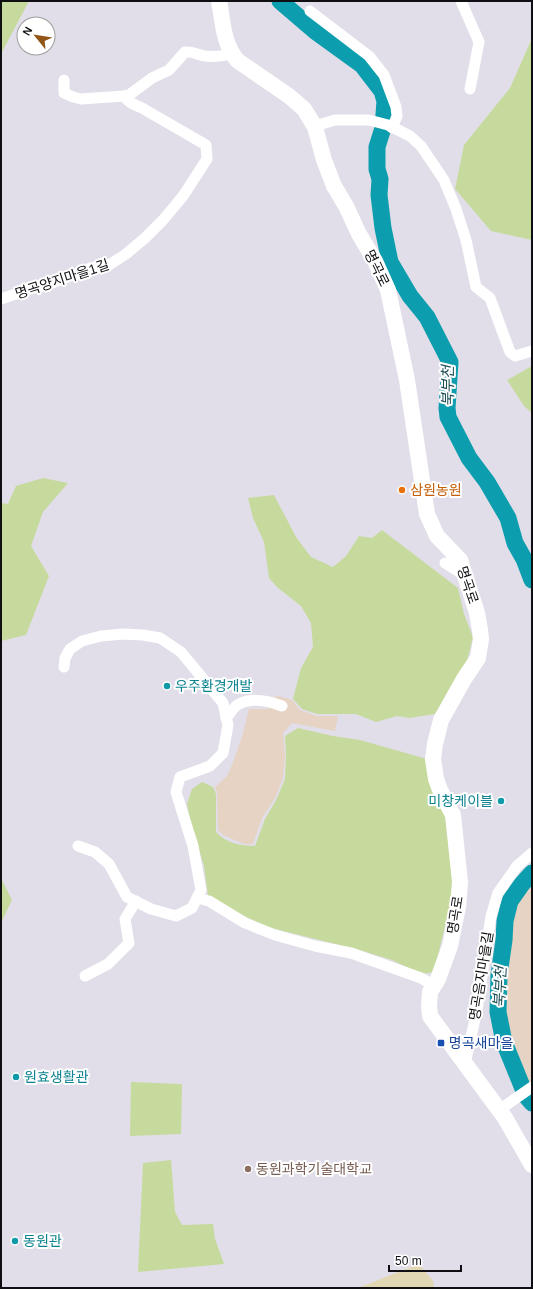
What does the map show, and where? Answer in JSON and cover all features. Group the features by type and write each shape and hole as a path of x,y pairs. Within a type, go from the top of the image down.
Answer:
{"main road":[{"name":"명곡로","path":"219,1 226,44 232,54 238,60 289,96 304,109 315,126 324,160 334,186 346,206 359,234 376,261 388,290 407,380 427,514 437,536 460,560 477,613 480,639 478,658 464,678 441,720 433,759 436,779 453,815 460,882 458,907 450,946 442,968 430,992 429,1006 430,1016 499,1110 532,1165"}],"street":[{"path":"461,1 479,42 470,89"},
{"path":"310,11 369,56 384,76 396,107 397,116 392,128"},
{"path":"64,80 64,93 73,97 81,99 124,96 128,95 152,78 170,70 185,52 215,57 232,54"},
{"name":"명곡양지마을1길","path":"1,299 33,288 48,285 90,268 110,265 116,261 145,238 163,220 183,196 207,159 206,145 142,108 133,105 127,101 124,96"},
{"path":"315,126 335,120 369,120 410,136 421,146 444,180 456,209 466,240 476,287 490,298 510,352 515,356 532,350"},
{"path":"445,563 466,576"},
{"path":"64,667 65,658 70,649 82,641 101,636 123,634 160,638 181,652 223,702 228,725 224,753 210,766 180,777 176,792 193,846 201,890 192,908 176,916 151,909 127,897 109,864 95,852 78,846"},
{"path":"226,718 237,704 253,700 282,706"},
{"name":"명곡음지마을길","path":"466,1064 477,1010 491,916 498,893 517,866 532,853"},
{"path":"197,898 209,901 245,923 275,935 315,946 351,953 421,978 434,986"},
{"path":"85,976 108,964 129,943 125,919 136,901"},
{"path":"499,1110 532,1087"}],"shaded area":[{"path":"278,696 292,700 300,710 316,716 338,716 335,731 292,723 283,733 285,755 283,778 275,798 262,818 253,844 244,844 223,835 218,830 217,793 215,787 227,776 232,765 242,737 249,709 268,709 272,698"},
{"path":"532,877 532,1097 507,1040 502,1012 501,974 508,921 513,903"}],"green space":[{"path":"1,1 29,1 21,16 16,16 16,26 1,54"},
{"path":"532,38 532,240 491,231 455,189 464,145 510,88"},
{"path":"532,366 532,413 524,406 507,380"},
{"path":"43,478 68,483 43,512 31,546 49,576 26,635 1,641 1,503 8,504 16,486"},
{"path":"274,495 296,537 311,557 333,567 346,556 359,536 372,538 382,530 458,588 464,614 473,637 467,661 435,714 410,718 397,716 376,722 356,714 317,714 302,709 293,699 301,668 313,647 311,623 301,606 278,588 269,578 264,542 253,518 248,498"},
{"path":"298,728 333,736 360,740 427,759 446,815 453,865 451,901 434,972 421,974 392,960 356,949 267,927 228,908 208,896 204,866 192,828 187,804 192,789 202,782 213,787 216,794 216,832 220,836 234,843 255,846 265,819 276,800 285,779 285,736"},
{"path":"1,878 12,900 1,923"},
{"path":"131,1082 182,1084 181,1134 130,1136"},
{"path":"171,1160 175,1212 182,1225 213,1224 215,1239 224,1264 138,1272 143,1163"}],"sand":[{"path":"419,1264 433,1281 434,1288 358,1288"}],"waterway":[{"name":"북부천","path":"280,1 315,31 362,65 382,91 385,101 383,128 377,147 377,169 380,179 379,195 383,228 390,262 410,296 427,317 450,362 447,408 448,417 469,458 487,482 508,518 515,543 524,559 532,580"},
{"name":"북부천","path":"532,873 510,901 505,921 499,975 498,1012 504,1042 526,1096 532,1103"}],"place":[{"name":"삼원농원","path":"402,490"},
{"name":"우주환경개발","path":"167,686"},
{"name":"미창케이블","path":"501,801"},
{"name":"명곡새마을","path":"441,1043"},
{"name":"원효생활관","path":"16,1077"},
{"name":"동원과학기술대학교","path":"248,1169"},
{"name":"동원관","path":"15,1241"}]}
